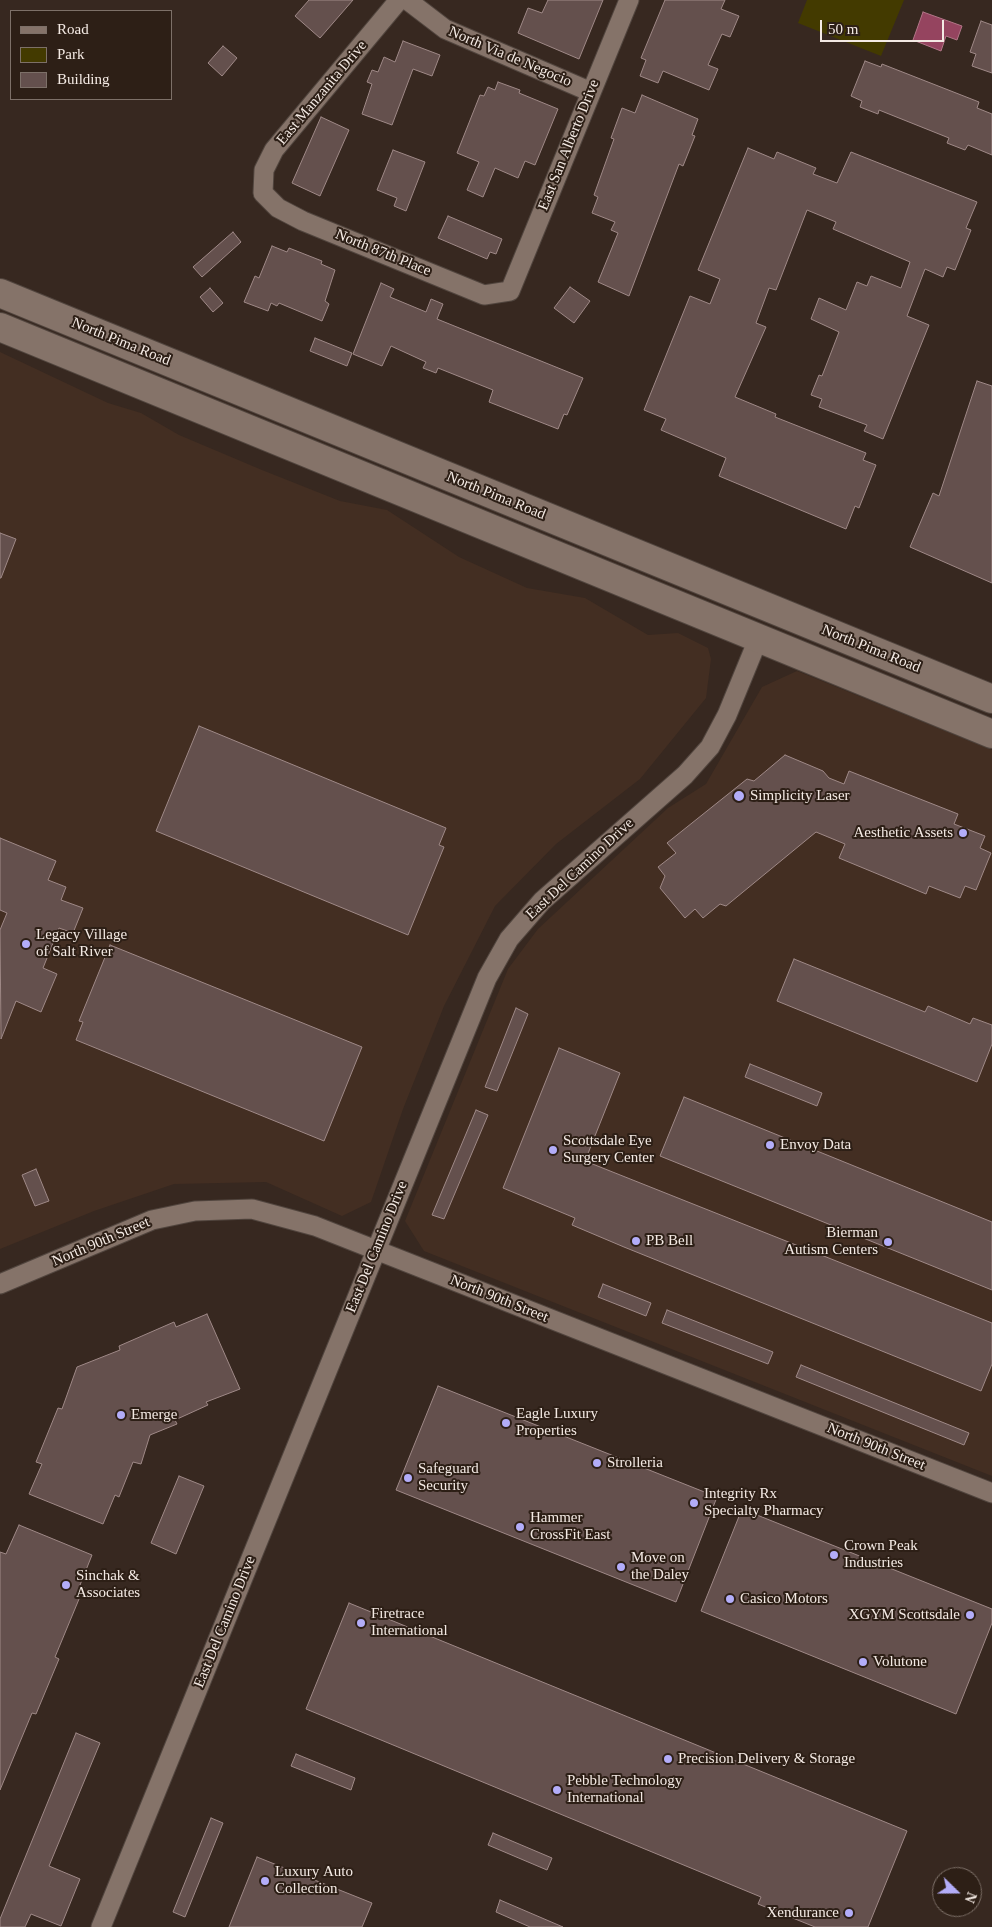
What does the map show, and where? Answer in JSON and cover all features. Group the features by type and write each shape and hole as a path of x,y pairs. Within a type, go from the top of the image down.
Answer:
{"main road":[{"name":"North Pima Road","path":"0,293 992,699"},
{"name":"North Pima Road","path":"0,327 992,734"},
{"path":"455,479 510,517 726,606 759,637 773,631 794,633 992,713"}],"street":[{"name":"East Manzanita Drive","path":"263,194 264,170 274,150 399,0"},
{"name":"North Via de Negocio","path":"407,0 444,29 591,92"},
{"name":"East San Alberto Drive","path":"510,290 629,0"},
{"name":"North 87th Place","path":"263,194 278,208 304,221 484,295 510,290"},
{"name":"East Del Camino Drive","path":"101,1927 488,978 510,939 542,901 700,759 723,724 759,637"},
{"name":"North 90th Street","path":"0,1284 152,1220 215,1209 252,1209 289,1217 376,1250 992,1493"}],"shaded area":[{"path":"923,12 962,26 957,40 946,36 941,51 913,40"},
{"path":"0,352 108,403 141,413 179,435 262,470 340,501 387,510 459,557 527,588 585,598 648,635 678,633 708,648 711,659 706,698 640,779 556,844 495,906 444,1006 403,1109 371,1202 342,1216 266,1182 174,1184 94,1211 0,1249"},
{"path":"797,671 992,750 992,1476 424,1251 405,1221 508,969 538,929 668,808 706,784 762,687"}],"green space":[{"path":"807,0 904,0 881,56 798,23"}],"building":[{"path":"309,0 353,0 320,38 295,16"},
{"path":"548,0 603,0 579,59 518,33 528,8 542,13"},
{"path":"665,0 725,0 721,9 739,16 730,37 722,34 708,65 718,69 709,90 663,71 658,83 640,76 646,60 641,58"},
{"path":"981,21 992,25 992,73 972,66 976,54 970,52"},
{"path":"403,41 440,55 432,76 413,69 392,125 362,114 372,84 367,82 372,70 378,72 384,57 395,62"},
{"path":"223,46 237,58 222,76 208,63"},
{"path":"865,61 881,67 882,64 979,102 977,108 992,114 992,155 968,145 965,150 947,143 949,138 879,110 878,114 860,107 862,101 851,96"},
{"path":"498,82 520,90 519,93 558,109 535,165 525,161 518,178 495,168 483,197 467,190 479,162 457,153 480,95 484,96 488,87 495,90"},
{"path":"642,95 698,119 692,135 695,136 683,166 679,164 629,296 598,282 618,233 611,230 615,222 592,213 598,197 594,195 614,139 611,138 622,108 635,113"},
{"path":"321,117 349,130 320,196 292,183"},
{"path":"748,148 774,159 777,152 816,168 813,174 837,183 851,152 977,202 966,228 971,230 955,270 947,267 943,277 925,269 907,316 929,325 883,439 864,431 867,425 819,407 822,399 811,395 819,375 822,376 839,332 811,319 819,298 846,310 857,282 867,286 871,276 901,288 910,262 833,229 836,222 807,210 776,290 769,288 756,323 766,327 735,397 776,414 775,417 866,453 863,460 876,465 859,508 855,506 846,529 719,476 726,458 661,430 666,419 644,410 690,296 710,304 720,279 698,270"},
{"path":"393,150 425,162 406,211 394,206 397,198 377,190"},
{"path":"448,216 502,239 496,254 490,252 487,259 438,238"},
{"path":"233,232 241,242 202,277 193,267"},
{"path":"272,246 287,252 289,248 322,261 321,264 335,270 325,301 329,304 322,321 279,303 277,306 271,303 268,311 244,302 255,276 259,278"},
{"path":"381,283 394,289 390,297 426,312 431,299 443,304 437,319 583,378 567,415 564,414 558,429 489,402 493,390 438,368 436,373 423,368 426,362 391,346 382,366 353,354"},
{"path":"570,287 590,301 574,323 554,308"},
{"path":"210,288 223,303 213,312 200,297"},
{"path":"315,338 352,353 347,366 310,351"},
{"path":"977,381 992,386 992,583 910,547 933,493 939,496"},
{"path":"0,533 16,539 1,578 0,578"},
{"path":"199,726 446,828 439,845 444,847 408,935 156,831"},
{"path":"785,755 823,771 829,778 844,784 849,771 958,814 954,824 985,836 980,848 991,853 976,890 965,886 960,898 929,886 926,894 839,858 845,844 816,832 726,906 720,904 703,918 695,909 685,918 660,888 665,876 658,867 676,853 667,843 747,779 754,781"},
{"name":"Legacy Village of Salt River","path":"0,838 56,861 48,880 66,887 61,900 83,908 73,933 59,928 43,968 57,974 41,1012 16,1001 1,1039 0,930 7,913 0,910"},
{"path":"110,945 362,1047 324,1141 76,1040 83,1022 79,1021"},
{"path":"794,959 925,1012 928,1006 970,1024 973,1018 992,1025 992,1044 977,1082 777,1001"},
{"path":"516,1008 528,1014 497,1091 485,1087"},
{"path":"559,1048 620,1073 585,1161 992,1323 992,1364 981,1391 572,1225 575,1218 503,1188"},
{"path":"750,1064 822,1093 817,1106 745,1077"},
{"path":"684,1097 992,1222 992,1290 660,1156"},
{"path":"476,1110 488,1115 444,1219 432,1215"},
{"path":"36,1169 49,1201 35,1206 22,1175"},
{"path":"603,1284 651,1303 646,1316 598,1297"},
{"path":"667,1310 773,1352 768,1364 662,1323"},
{"name":"Emerge","path":"207,1314 240,1389 206,1402 208,1405 175,1420 177,1424 150,1435 141,1464 133,1462 119,1497 115,1495 103,1524 29,1494 42,1464 36,1462 58,1408 62,1409 77,1367 120,1350 119,1346 174,1322 176,1327"},
{"path":"801,1365 969,1433 964,1445 796,1377"},
{"path":"438,1386 717,1497 676,1602 396,1490"},
{"path":"179,1476 204,1486 176,1554 151,1543"},
{"path":"742,1509 992,1609 992,1623 956,1714 701,1611"},
{"path":"19,1525 92,1555 80,1585 84,1587 55,1657 59,1659 36,1714 32,1713 0,1790 0,1552 6,1554"},
{"path":"349,1603 907,1831 868,1927 815,1927 758,1904 761,1897 306,1709"},
{"path":"76,1733 100,1743 49,1866 80,1879 61,1926 31,1914 25,1927 0,1927 0,1919"},
{"path":"296,1754 355,1778 351,1790 291,1766"},
{"path":"211,1818 223,1823 185,1917 173,1912"},
{"path":"493,1833 552,1858 547,1870 488,1845"},
{"path":"257,1857 372,1903 362,1927 229,1927"},
{"path":"500,1900 563,1927 530,1927 496,1912"}],"place":[{"name":"Simplicity Laser","path":"739,796"},
{"name":"Aesthetic Assets","path":"963,833"},
{"name":"Legacy Village of Salt River","path":"26,944"},
{"name":"Envoy Data","path":"770,1145"},
{"name":"Scottsdale Eye Surgery Center","path":"553,1150"},
{"name":"PB Bell","path":"636,1241"},
{"name":"Bierman Autism Centers","path":"888,1242"},
{"name":"Emerge","path":"121,1415"},
{"name":"Eagle Luxury Properties","path":"506,1423"},
{"name":"Strolleria","path":"597,1463"},
{"name":"Safeguard Security","path":"408,1478"},
{"name":"Integrity Rx Specialty Pharmacy","path":"694,1503"},
{"name":"Hammer CrossFit East","path":"520,1527"},
{"name":"Crown Peak Industries","path":"834,1555"},
{"name":"Move on the Daley","path":"621,1567"},
{"name":"Sinchak & Associates","path":"66,1585"},
{"name":"Casico Motors","path":"730,1599"},
{"name":"XGYM Scottsdale","path":"970,1615"},
{"name":"Firetrace International","path":"361,1623"},
{"name":"Volutone","path":"863,1662"},
{"name":"Precision Delivery & Storage","path":"668,1759"},
{"name":"Pebble Technology International","path":"557,1790"},
{"name":"Luxury Auto Collection","path":"265,1881"},
{"name":"Xendurance","path":"849,1913"}]}
